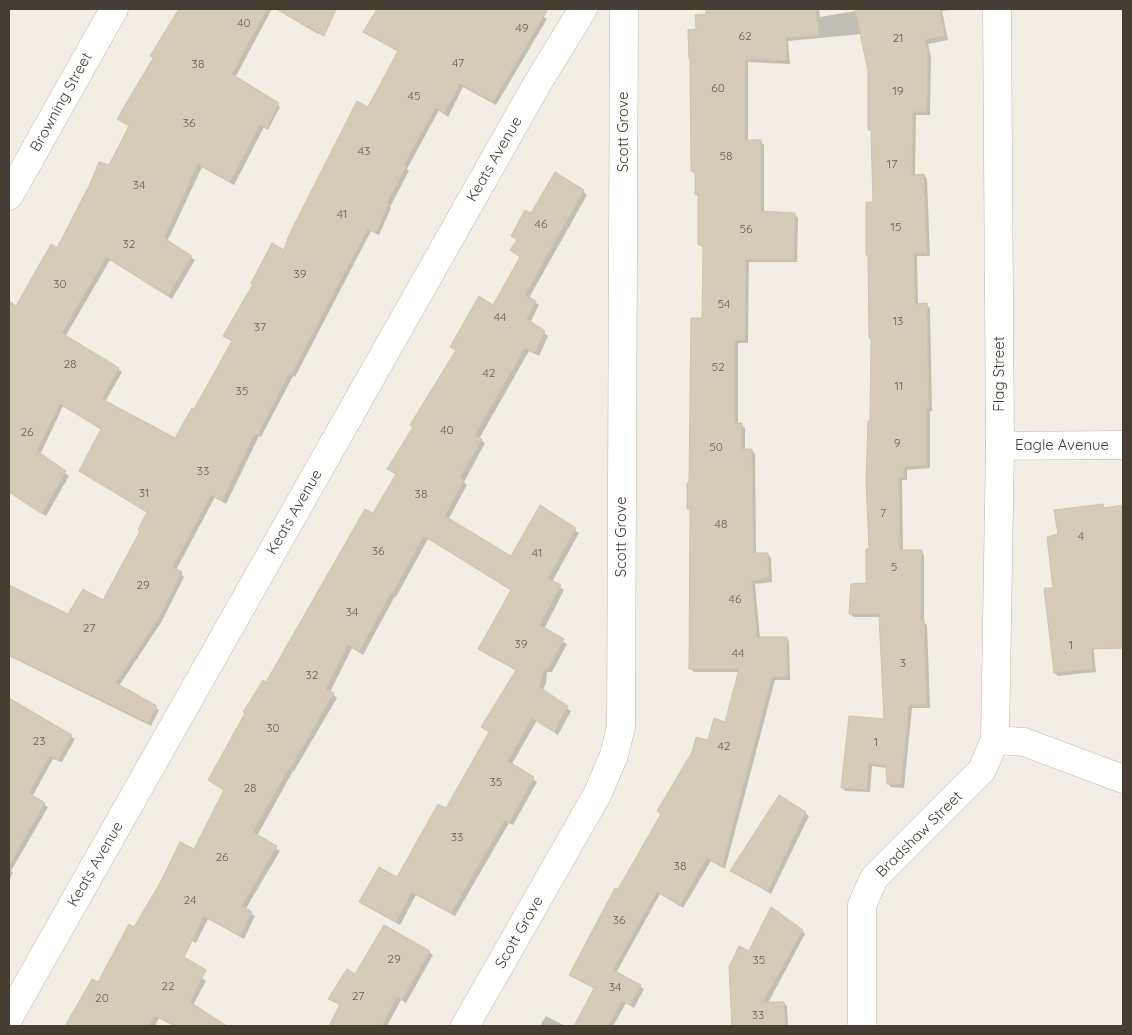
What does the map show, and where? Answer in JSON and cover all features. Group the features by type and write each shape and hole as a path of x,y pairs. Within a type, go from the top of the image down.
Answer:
{"street":[{"name":"Browning Street","path":"9,196 114,9"},
{"name":"Keats Avenue","path":"9,1017 537,84 583,9"},
{"name":"Scott Grove","path":"465,1026 598,793 614,755 620,727 624,9"},
{"name":"Flag Street","path":"995,740 1000,446 997,9"},
{"name":"Eagle Avenue","path":"1000,446 1123,445"},
{"path":"995,740 1024,742 1123,779"},
{"name":"Bradshaw Street","path":"862,1026 862,905 874,878 982,770 995,740"}],"building":[{"path":"179,9 267,9 232,74 279,103 267,129 260,125 230,182 198,164 164,238 192,256 168,296 106,257 62,333 119,368 102,399 175,438 192,408 194,409 232,341 223,336 253,284 251,283 272,243 284,250 289,235 357,101 368,107 398,51 363,32 377,9 548,9 493,102 460,84 444,114 436,108 404,165 406,167 387,203 389,203 376,233 368,229 258,435 255,434 222,501 211,495 173,567 182,572 159,618 116,683 157,706 148,723 9,655 9,585 68,614 83,589 103,600 140,531 138,530 147,512 79,471 101,429 60,404 37,451 66,471 42,514 9,492 9,301 16,306 51,244 57,248 90,184 99,162 109,165 129,126 117,119 153,58 150,56"},
{"path":"276,9 336,9 324,36"},
{"path":"706,9 816,9 819,35 786,38 787,61 746,59 745,140 761,140 761,211 795,213 794,260 746,260 745,340 735,340 735,423 742,423 742,449 752,449 754,553 768,553 769,578 752,581 757,637 787,637 787,677 772,677 722,866 707,858 680,905 657,892 613,970 641,985 630,1005 622,1001 608,1026 574,1026 594,988 569,975 615,888 618,889 661,814 657,811 692,752 696,737 708,740 714,718 725,722 739,669 689,669 690,509 687,509 687,483 689,483 691,318 702,318 703,245 698,245 698,194 695,195 695,172 691,171 688,30 696,29 695,15 706,14"},
{"path":"855,9 940,9 945,36 925,40 928,53 927,112 913,112 912,175 924,174 927,253 914,253 915,304 927,303 929,408 927,408 927,465 904,467 904,478 899,477 900,550 922,550 921,620 924,620 927,705 909,705 901,785 887,784 886,766 869,763 867,790 841,788 849,716 884,719 879,614 849,614 851,584 866,583 866,549 869,549 866,481 868,421 870,421 871,338 869,338 866,202 873,202 871,130 868,130 868,71"},
{"path":"555,172 584,190 525,295 536,301 527,319 545,331 535,353 525,348 475,435 482,439 460,478 464,480 445,516 511,556 540,505 576,528 548,578 561,585 540,625 564,639 548,669 544,669 539,687 568,706 554,732 532,718 508,761 534,777 509,823 505,820 451,913 412,892 396,922 359,902 379,867 397,877 438,804 446,808 489,732 481,727 516,670 478,649 511,590 424,536 359,652 348,645 326,689 334,693 253,832 277,846 242,906 252,912 240,936 204,916 184,957 206,970 190,1002 227,1026 176,1026 155,1016 149,1026 65,1026 92,979 98,982 129,924 134,927 160,883 180,842 194,849 224,790 208,780 245,713 243,712 263,680 266,682 365,509 373,513 396,474 387,469 413,427 410,425 456,350 450,347 479,296 493,305 520,257 510,250 517,240 511,236 525,210 531,213"},
{"path":"1103,504 1104,508 1123,505 1123,648 1091,649 1093,669 1054,673 1044,588 1053,588 1047,537 1058,534 1054,510"},
{"path":"9,698 72,735 58,760 50,756 29,793 45,803 9,866"},
{"path":"779,795 806,812 768,891 730,871"},
{"path":"771,907 803,930 763,1002 784,1002 786,1026 732,1026 729,967 739,946 749,951"},
{"path":"384,925 430,951 402,1000 397,997 382,1026 329,1026 340,1004 328,999 347,969 355,974"}]}
